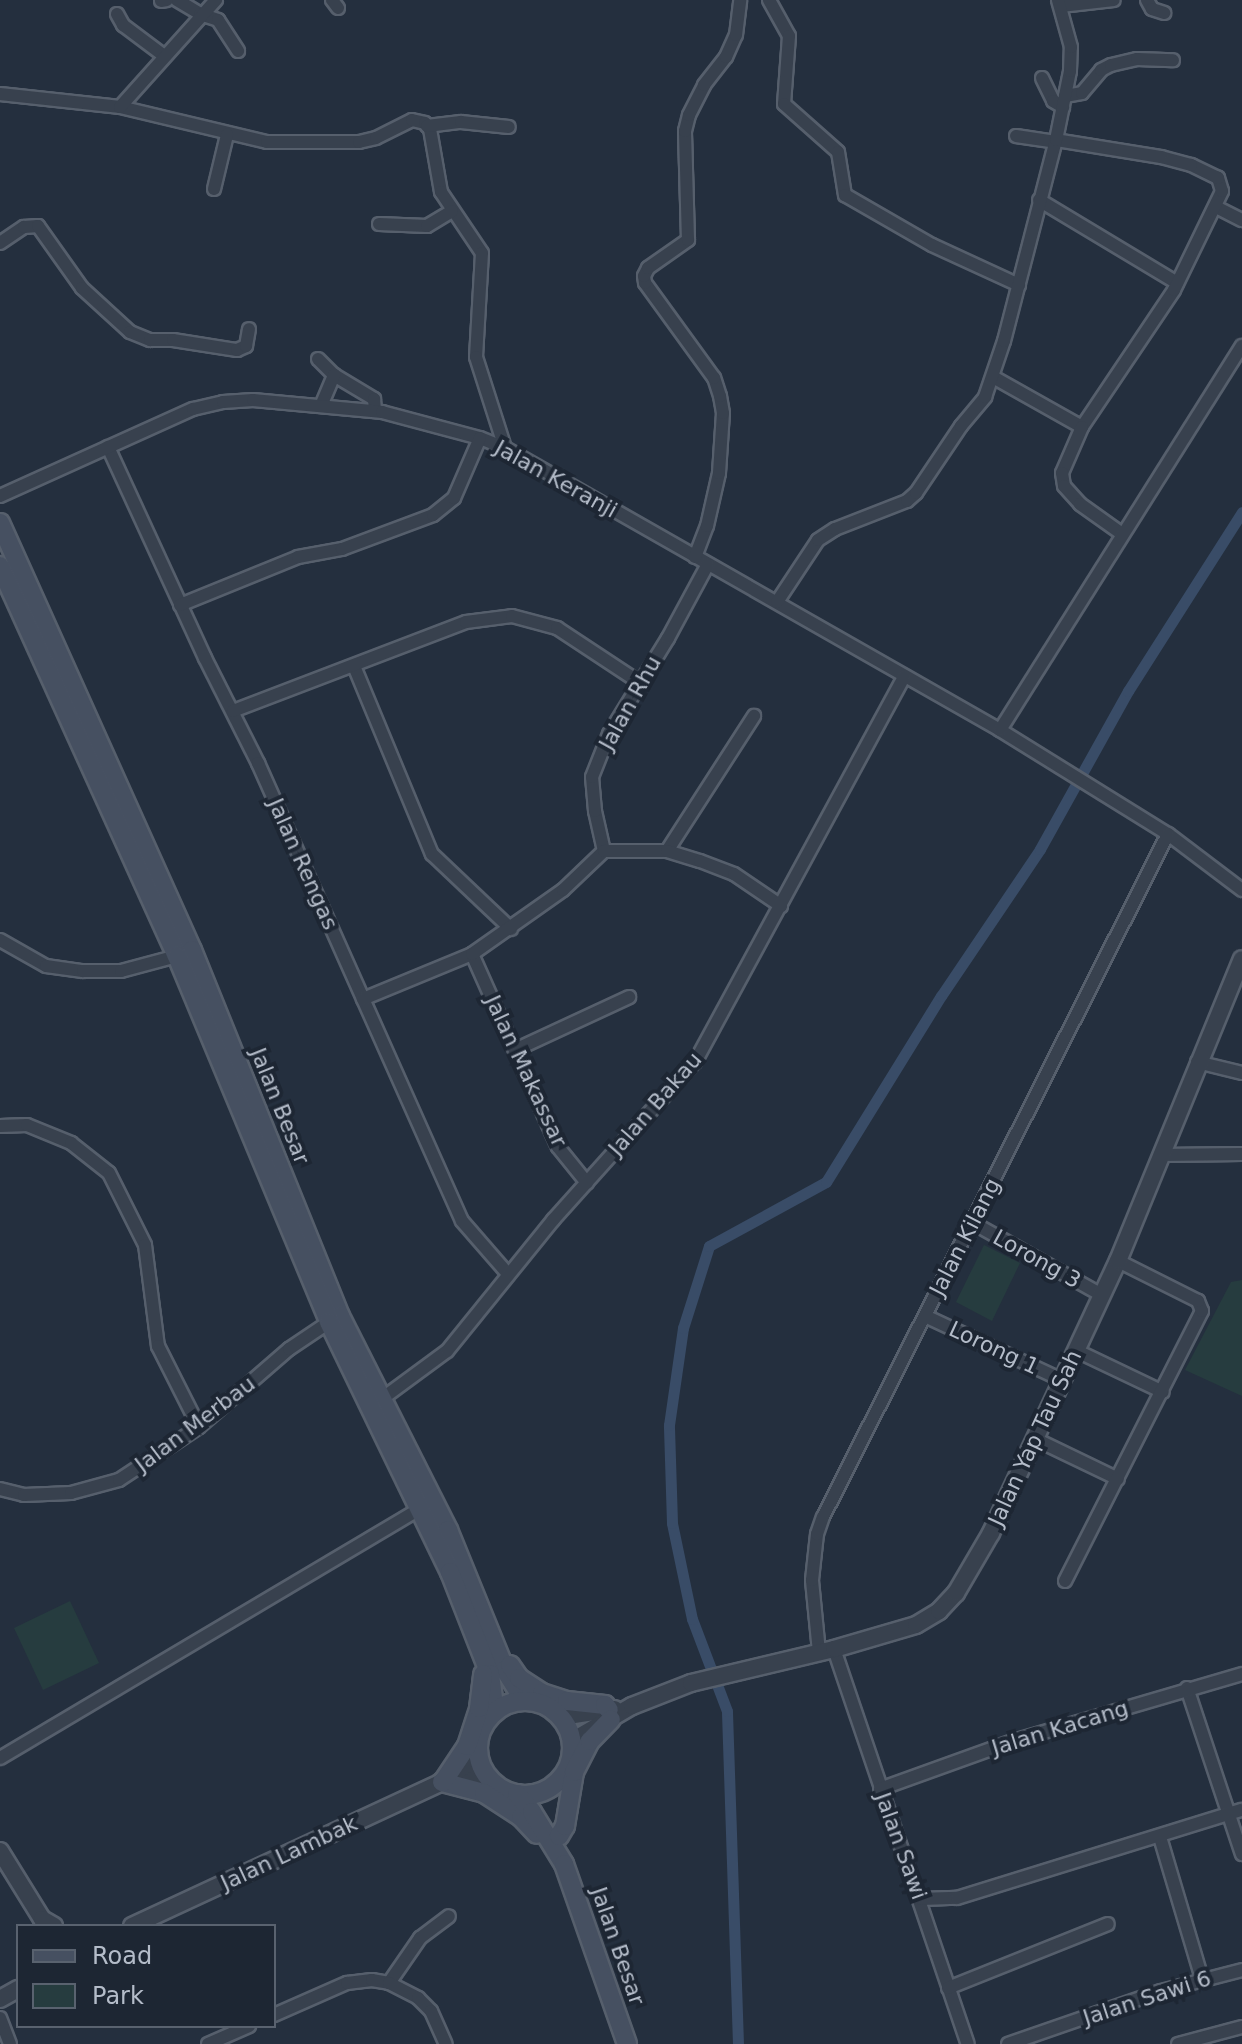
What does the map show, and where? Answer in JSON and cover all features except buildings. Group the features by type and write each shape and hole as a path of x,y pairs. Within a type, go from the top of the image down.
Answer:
{"main road":[{"name":"Jalan Besar","path":"0,523 188,942 340,1316 448,1530 489,1650 495,1712"},
{"name":"Jalan Besar","path":"0,566 177,956 329,1322 418,1510 489,1650 524,1701"},
{"path":"489,1650 531,1687 567,1701 605,1705 610,1714 590,1741 574,1772 565,1826 554,1838 543,1839 521,1817 484,1793 443,1781 462,1756 476,1720 489,1650"},
{"path":"488,1777 479,1756 481,1732 495,1712 524,1701 550,1708 561,1717 572,1741 568,1767 552,1787 540,1793 517,1794"},
{"name":"Jalan Besar","path":"488,1777 506,1791 517,1794 554,1838"},
{"name":"Jalan Besar","path":"552,1787 554,1838 627,2044"}],"street":[{"path":"177,0 200,14 218,20 225,26 238,51"},
{"path":"120,107 163,55 216,0"},
{"path":"695,557 707,526 719,473 723,413 720,396 714,378 648,287 644,276 648,268 688,240 685,131 704,85 726,57 736,35 740,0"},
{"path":"769,0 789,36 784,104 838,152 845,195 932,245 1019,285"},
{"path":"777,602 818,540 835,529 907,501 916,493 961,426 985,397 1019,285 1064,101 1071,47 1059,3 1114,0"},
{"path":"1147,0 1152,9 1164,13"},
{"path":"117,14 123,25 163,55"},
{"path":"1042,78 1053,101 1064,101 1082,93 1101,70 1111,65 1137,59 1173,60"},
{"path":"0,94 120,107 227,135 267,142 359,142 376,138 412,120 420,120 427,126 441,192 482,253 476,357 505,448"},
{"path":"427,126 461,122 509,127"},
{"path":"214,189 227,135"},
{"path":"1016,136 1161,157 1191,165 1221,183 1216,207 1177,283 1082,427 1062,473 1064,486 1080,504 1122,534"},
{"path":"1039,200 1177,283"},
{"path":"1216,207 1242,220"},
{"path":"379,224 427,226 452,211"},
{"path":"0,243 24,227 38,226 82,288 130,332 150,340 173,340 237,350 246,346 249,329"},
{"path":"1000,730 1242,346"},
{"path":"318,359 334,375 374,399 375,411"},
{"path":"321,406 334,375"},
{"path":"993,377 1082,427"},
{"name":"Jalan Keranji","path":"0,496 193,409 223,402 253,400 375,411 480,438 505,448 1000,730 1168,834"},
{"path":"180,605 298,557 342,549 433,515 454,498 480,438"},
{"name":"Jalan Rengas","path":"108,447 180,605 233,711 462,1221 508,1274"},
{"name":"Jalan Rhu","path":"604,851 592,777 609,734 668,638 708,564"},
{"path":"233,711 466,622 512,616 557,628 639,682"},
{"path":"354,666 432,854 511,929"},
{"name":"Jalan Bakau","path":"383,1398 447,1351 508,1274 695,1062 905,676"},
{"path":"667,851 754,716"},
{"path":"1168,834 1242,890"},
{"name":"Jalan Kilang","path":"827,1651 812,1580 817,1534 1168,834"},
{"path":"363,999 472,954 563,890 604,851 667,851 734,874 781,906"},
{"path":"0,940 46,966 83,971 121,971 177,956"},
{"name":"Jalan Makassar","path":"472,954 558,1147 587,1183"},
{"name":"Jalan Yap Tau Sah","path":"572,1741 610,1714 691,1683 728,1671 827,1651 916,1625 939,1611 956,1593 991,1533 1118,1261 1197,1062 1242,960"},
{"path":"515,1050 629,997"},
{"path":"1197,1062 1242,1073"},
{"path":"0,1126 27,1125 71,1143 109,1173 145,1245 158,1346 199,1427"},
{"path":"1161,1155 1242,1154"},
{"name":"Lorong 3","path":"973,1223 1102,1295"},
{"path":"1065,1581 1163,1392 1202,1306 1118,1261"},
{"name":"Lorong 1","path":"925,1316 1062,1380"},
{"name":"Jalan Merbau","path":"0,1489 24,1495 71,1493 119,1480 199,1427 289,1349 329,1322"},
{"path":"1077,1351 1163,1392"},
{"path":"1035,1439 1118,1479"},
{"path":"0,1758 418,1510"},
{"name":"Jalan Sawi","path":"827,1651 921,1899 968,2044"},
{"name":"Jalan Kacang","path":"880,1789 1013,1741 1242,1674"},
{"path":"1187,1688 1236,1812 1242,1854"},
{"name":"Jalan Yap Tau Sah","path":"561,1717 610,1714"},
{"path":"443,1781 479,1756"},
{"path":"443,1781 488,1777"},
{"name":"Jalan Lambak","path":"136,1924 443,1781"},
{"path":"921,1899 957,1898 1236,1812"},
{"path":"1160,1837 1202,1979"},
{"path":"0,1851 46,1924"},
{"path":"389,1983 420,1938 449,1916"},
{"path":"948,1988 1108,1924"},
{"name":"Jalan Sawi 6","path":"1008,2044 1202,1979 1242,1970"},
{"path":"276,2014 347,1983 372,1980 408,1990 425,2005 446,2044"},
{"path":"0,2018 10,2044"},
{"path":"1178,2044 1242,2027"},
{"path":"208,2044 244,2028"}],"green space":[{"path":"984,1245 1020,1263 992,1321 956,1302"},
{"path":"1242,1280 1242,1396 1185,1370 1231,1282"},
{"path":"70,1601 99,1663 43,1690 14,1628"}],"waterway":[{"path":"738,2044 727,1711 692,1619 672,1523 669,1425 683,1328 709,1246 826,1182 941,996 1040,849 1128,691 1242,512"}]}
